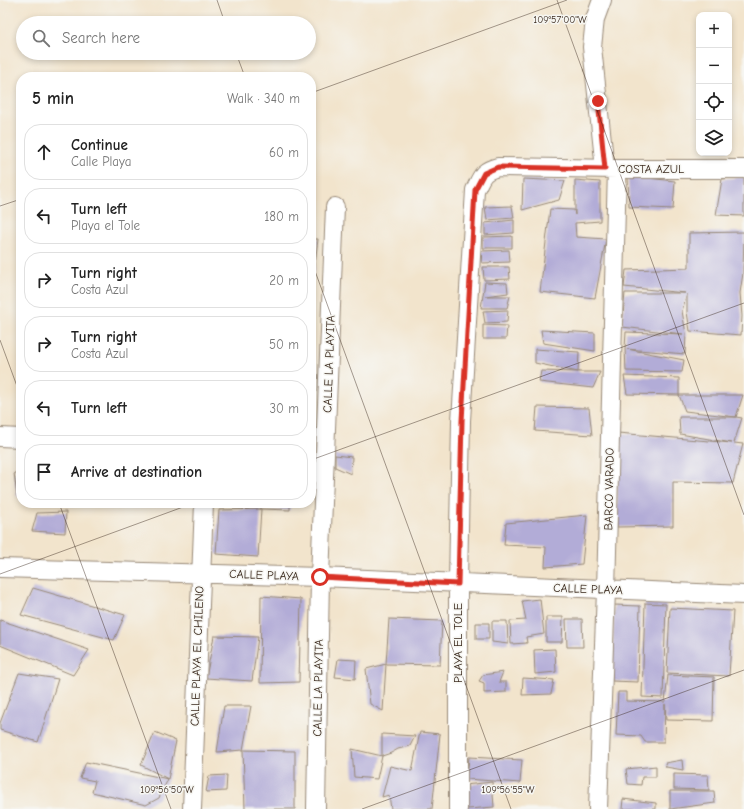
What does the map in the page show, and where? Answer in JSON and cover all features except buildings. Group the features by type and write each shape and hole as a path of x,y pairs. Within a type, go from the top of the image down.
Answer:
{"street":[{"name":"BARCO VARADO","path":"598,809 606,590 611,169 592,47 595,19 602,0"},
{"name":"COSTA AZUL","path":"475,190 484,173 498,167 744,169"},
{"name":"PLAYA EL TOLE","path":"458,809 458,584 462,421 475,190"},
{"name":"CALLE LA PLAYITA","path":"316,809 320,577 335,207"},
{"path":"0,437 16,438"},
{"name":"CALLE PLAYA EL CHILENO","path":"192,809 204,508"},
{"name":"CALLE PLAYA","path":"0,568 320,577 744,596"}],"route":[{"path":"320,577 458,584 462,421 475,190 484,173 498,167 605,169 598,101"}]}
